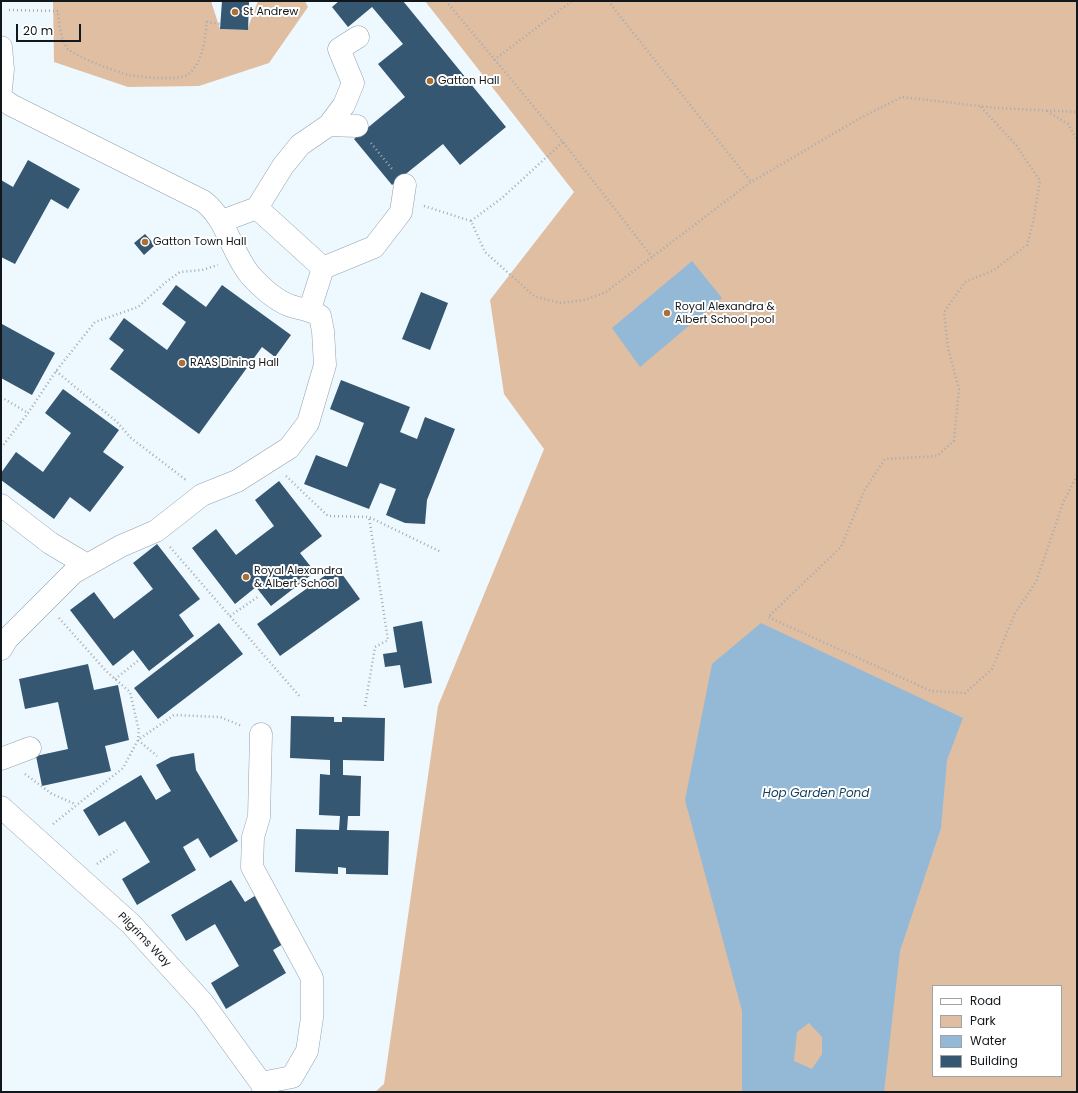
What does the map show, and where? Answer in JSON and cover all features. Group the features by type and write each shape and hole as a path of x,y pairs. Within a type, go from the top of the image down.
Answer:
{"lane":[{"path":"222,222 257,208 283,166 300,145 329,125 344,105 353,83 339,49 358,37"},
{"path":"1,47 3,69 1,89"},
{"path":"1,98 11,106 203,201 214,209 222,222 239,258 250,274 267,291 290,306 310,309 320,316 323,331 325,365 308,423 288,448 271,461 237,482 202,495 156,531 121,546 72,573 7,639 1,649"},
{"path":"329,125 356,126"},
{"path":"323,268 374,247 401,212 405,185"},
{"path":"257,208 323,268"},
{"path":"310,309 323,268"},
{"path":"1,505 50,543 87,565"},
{"path":"260,734 259,817 253,838 252,867 312,978 312,1018 307,1051 292,1077 263,1087"},
{"path":"2,758 30,748"},
{"name":"Pilgrims Way","path":"1,807 131,924 203,1003 263,1087"}],"path":[{"path":"446,1 563,142 652,257"},
{"path":"494,60 572,1"},
{"path":"585,1 599,1"},
{"path":"608,1 751,182"},
{"path":"9,10 58,11 62,38 69,49 77,56 129,75 176,78 186,75 197,62 204,46 207,22 221,24"},
{"path":"356,126 405,185 416,204 471,221 485,252 490,257 534,296 560,303 584,300 606,292 751,182 862,117 902,97 981,107 1077,112"},
{"path":"981,107 1016,145 1040,181 1027,245 994,270 965,282 944,312 948,348 959,389 954,441 936,456 885,459 864,491 841,547 768,617 930,691 965,693 992,669 1015,613 1036,582 1063,504 1077,475"},
{"path":"1046,111 1068,124 1077,140"},
{"path":"471,221 502,198 563,142"},
{"path":"1,448 56,371 96,322 138,307 166,282 180,272 202,270 239,258"},
{"path":"56,371 108,414 131,438 183,477 202,495"},
{"path":"1,397 28,412"},
{"path":"271,461 328,516 369,517 441,552"},
{"path":"365,706 375,647 388,640 369,517"},
{"path":"156,531 301,698"},
{"path":"230,616 259,596"},
{"path":"36,838 75,804 123,768 138,740 139,731 130,692 115,679 44,602"},
{"path":"115,679 139,660"},
{"path":"138,740 174,716 220,717 260,734"},
{"path":"138,740 157,756"},
{"path":"2,758 52,794 75,804"}],"green space":[{"path":"53,1 211,1 220,29 247,30 258,1 305,1 308,7 269,63 199,86 128,87 54,62"},
{"path":"425,1 1077,1 1077,1092 375,1092 384,1084 438,706 544,449 504,394 490,300 574,192"}],"water":[{"name":"Royal Alexandra & Albert School pool","path":"692,261 722,298 640,367 612,328"},
{"name":"Hop Garden Pond","path":"761,623 963,718 947,760 941,828 900,951 884,1092 742,1092 742,1011 685,800 712,664","holes":["809,1023 822,1037 822,1054 812,1069 794,1061 797,1032"]}],"building":[{"name":"St Andrew","path":"222,1 249,1 248,30 220,29"},
{"name":"Gatton Hall","path":"339,1 403,1 506,127 460,165 443,144 392,185 354,139 405,97 378,64 403,44 372,7 348,27 332,7"},
{"path":"28,160 80,189 68,209 51,199 15,264 1,257 1,180 13,187"},
{"path":"145,234 155,245 144,255 134,243"},
{"name":"RAAS Dining Hall","path":"176,285 206,307 222,285 291,335 275,357 262,347 199,434 110,369 124,350 109,339 124,318 167,350 186,322 162,304"},
{"path":"421,292 448,303 430,350 402,339"},
{"path":"2,324 55,353 32,395 1,378"},
{"path":"341,380 410,407 400,432 417,439 425,417 455,429 427,500 425,524 405,523 386,515 396,489 380,483 369,509 304,484 316,455 347,467 364,423 330,409"},
{"path":"63,389 119,430 103,452 124,467 90,512 70,497 54,519 1,480 1,473 16,452 43,472 71,433 45,413"},
{"path":"279,481 322,536 300,553 315,572 271,606 256,587 235,604 192,548 216,529 236,555 274,526 255,500"},
{"path":"157,544 200,599 179,615 194,636 149,671 133,650 113,666 70,610 94,592 114,619 153,589 133,563"},
{"path":"337,567 360,599 280,656 257,624"},
{"path":"422,621 432,683 404,688 400,665 385,667 383,654 397,652 393,627"},
{"path":"219,623 243,654 158,719 134,688"},
{"path":"88,664 94,690 118,685 129,740 105,746 111,771 42,786 36,756 68,749 58,702 25,709 19,679"},
{"path":"291,716 334,717 334,722 342,722 342,717 385,718 384,761 343,760 343,775 361,776 360,816 348,816 347,830 389,831 388,875 346,874 346,868 338,867 338,874 295,872 296,829 339,830 340,816 319,815 320,774 330,775 330,760 290,758"},
{"path":"194,753 196,770 238,841 210,858 198,838 183,847 196,870 137,905 122,879 150,862 125,821 99,836 83,810 141,775 156,800 171,791 156,765 171,757"},
{"path":"231,880 245,902 266,889 295,937 273,950 286,973 226,1009 211,983 239,966 215,924 186,941 171,915"}],"place":[{"name":"St Andrew","path":"235,12"},
{"name":"Gatton Hall","path":"430,81"},
{"name":"Gatton Town Hall","path":"145,242"},
{"name":"Royal Alexandra & Albert School pool","path":"667,313"},
{"name":"RAAS Dining Hall","path":"182,363"},
{"name":"Royal Alexandra & Albert School","path":"246,577"}]}
